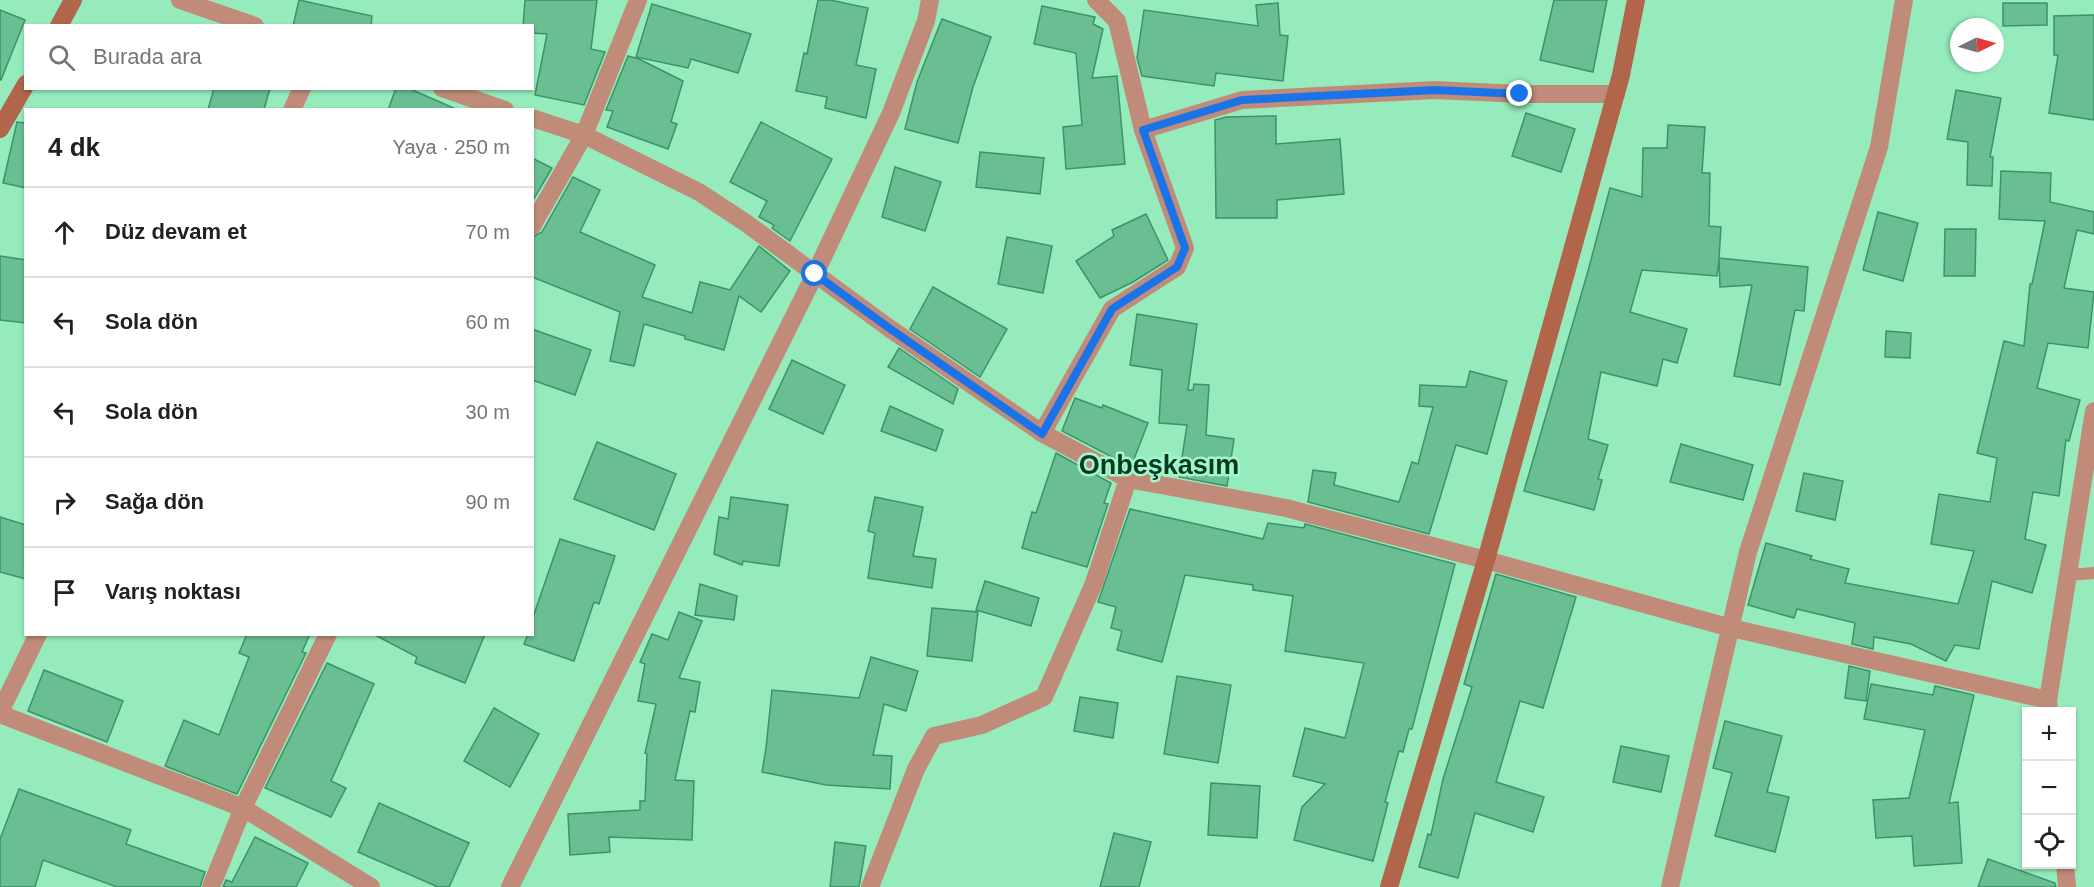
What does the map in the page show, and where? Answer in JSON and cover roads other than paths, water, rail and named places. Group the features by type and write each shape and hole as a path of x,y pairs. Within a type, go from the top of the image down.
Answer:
{"street":[{"path":"59,24 73,0"},
{"path":"180,0 249,24"},
{"path":"534,222 584,135 638,0"},
{"path":"510,887 815,274 891,113 926,21 930,0"},
{"path":"1042,434 1112,309 1177,267 1185,248 1143,130 1117,21 1096,0"},
{"path":"1389,887 1486,560 1616,94 1636,0"},
{"path":"1670,887 1748,552 1879,147 1904,0"},
{"path":"0,129 24,87"},
{"path":"293,108 301,90"},
{"path":"448,90 499,108"},
{"path":"1143,130 1242,100 1435,90 1520,94 1616,94"},
{"path":"534,119 584,135 699,192 1042,434 1128,479 1286,508 1486,560 1731,628 2048,706 2094,411"},
{"path":"870,887 916,770 934,736 982,725 1044,697 1094,583 1128,479"},
{"path":"37,636 0,713 243,808 371,887"},
{"path":"211,887 243,808 327,636"},
{"path":"2065,869 2067,887"}],"lane":[{"path":"2068,574 2094,573"}],"district":[{"name":"Onbeşkasım","path":"1159,465"}]}
